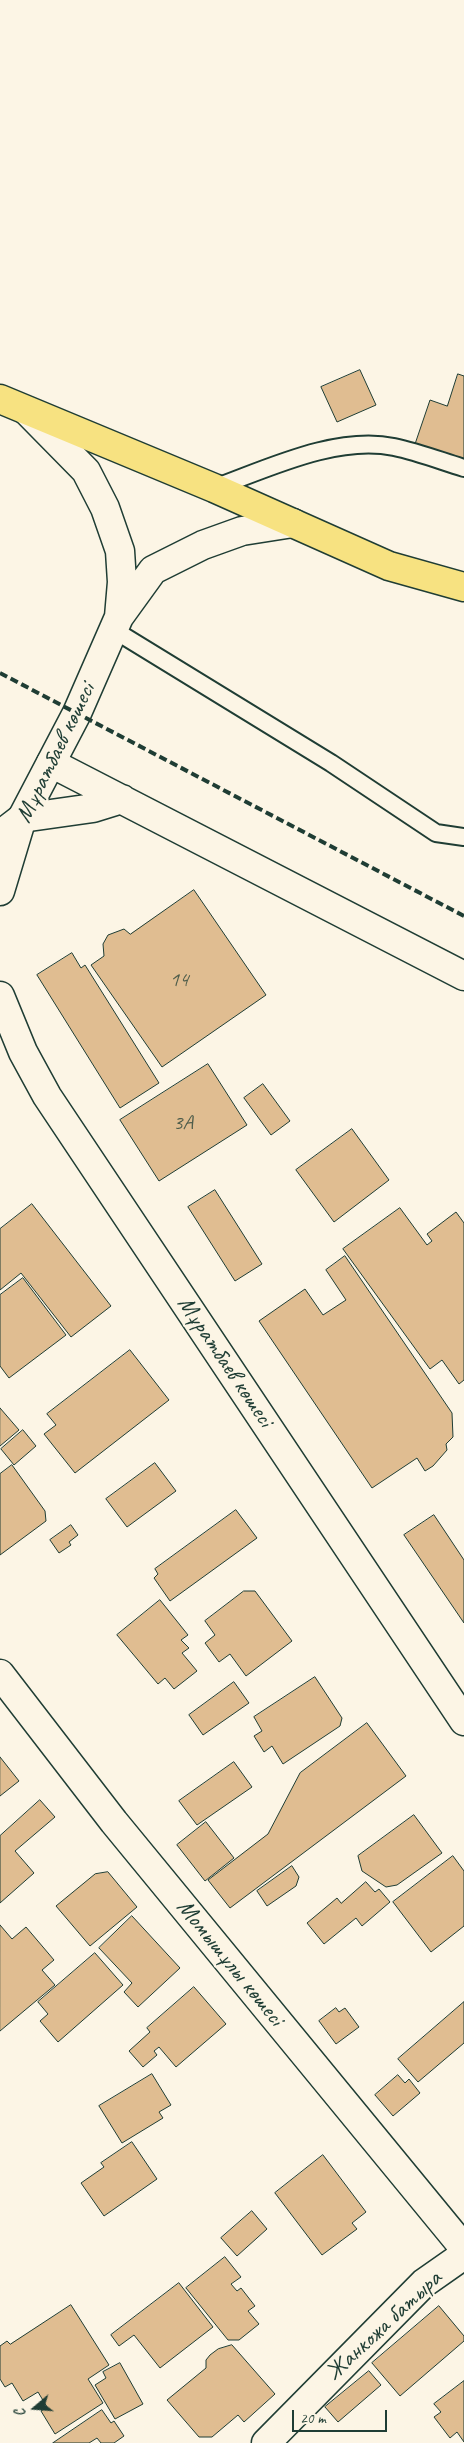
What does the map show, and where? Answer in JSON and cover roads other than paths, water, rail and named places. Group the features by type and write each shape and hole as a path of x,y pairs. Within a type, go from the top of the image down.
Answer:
{"main road":[{"path":"0,400 214,488 389,566 464,587"}],"street":[{"path":"26,411 86,471 105,508 120,552 122,582 116,623"},
{"path":"116,623 154,570 203,545 242,531 293,523"},
{"name":"Мұратбаев көшесі","path":"0,891 22,818 77,713 116,623"},
{"path":"52,762 464,976"},
{"path":"0,835 22,818 93,808 122,799"},
{"name":"Мұратбаев көшесі","path":"0,996 23,1052 47,1096 464,1720"},
{"name":"Момышұлы көшесі","path":"0,1674 114,1822 464,2248"},
{"name":"Жанкожа батыра","path":"266,2443 424,2283 464,2256"}],"lane":[{"path":"214,488 311,454 358,444 394,447 464,468"},
{"path":"116,623 331,762 436,833 464,837"}],"railway":[{"path":"0,673 464,916"}]}
